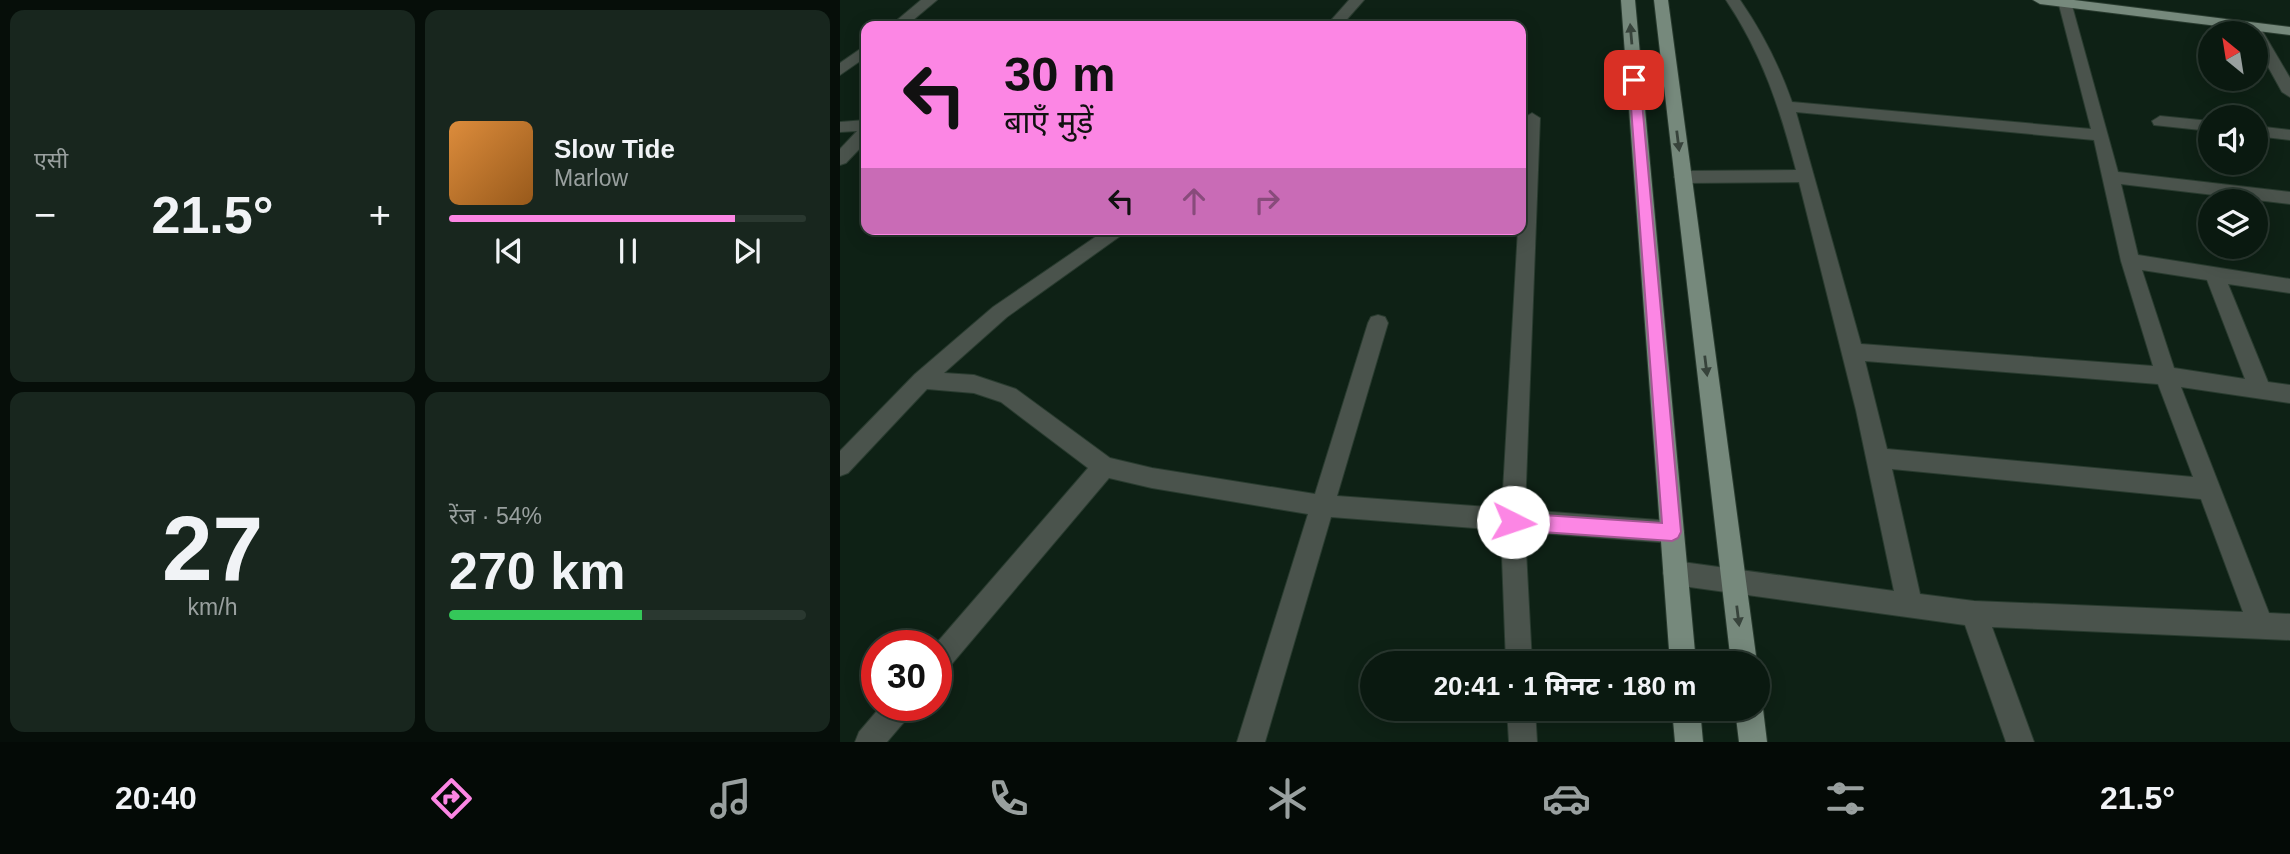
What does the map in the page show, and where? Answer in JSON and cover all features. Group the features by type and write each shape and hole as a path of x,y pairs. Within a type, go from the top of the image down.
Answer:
{"main road":[{"path":"1628,0 1681,651"},
{"path":"1661,0 1742,651"},
{"path":"2040,0 2202,21"},
{"path":"2115,0 2290,17"},
{"path":"2268,29 2290,31"},
{"path":"1687,721 1689,742"},
{"path":"1751,721 1754,742"}],"street":[{"path":"903,21 930,0"},
{"path":"1337,21 1357,0"},
{"path":"1733,0 1761,40 1785,106 1854,352 1880,458 1910,605"},
{"path":"2066,5 2101,135 2130,261 2166,376 2261,626"},
{"path":"2268,53 2290,92"},
{"path":"840,70 861,54"},
{"path":"1785,106 2101,135"},
{"path":"1518,651 1513,522 1532,118"},
{"path":"2160,121 2198,125"},
{"path":"840,127 861,125"},
{"path":"2268,132 2290,135"},
{"path":"840,159 861,137"},
{"path":"1682,177 1805,176"},
{"path":"2109,177 2290,198"},
{"path":"840,466 922,380 1000,312 1112,235"},
{"path":"2130,261 2290,286"},
{"path":"2215,275 2260,390"},
{"path":"1251,742 1378,323"},
{"path":"1854,352 2166,376 2290,394"},
{"path":"922,380 974,384 1008,395 1104,467 1152,478 1324,506 1672,532"},
{"path":"1880,458 2211,489"},
{"path":"952,644 1104,467"},
{"path":"1675,573 1974,614 2290,627"},
{"path":"1974,614 2020,742"},
{"path":"869,742 887,721"},
{"path":"1521,721 1522,742"}],"route":[{"path":"1513,522 1672,532 1634,80"}]}
